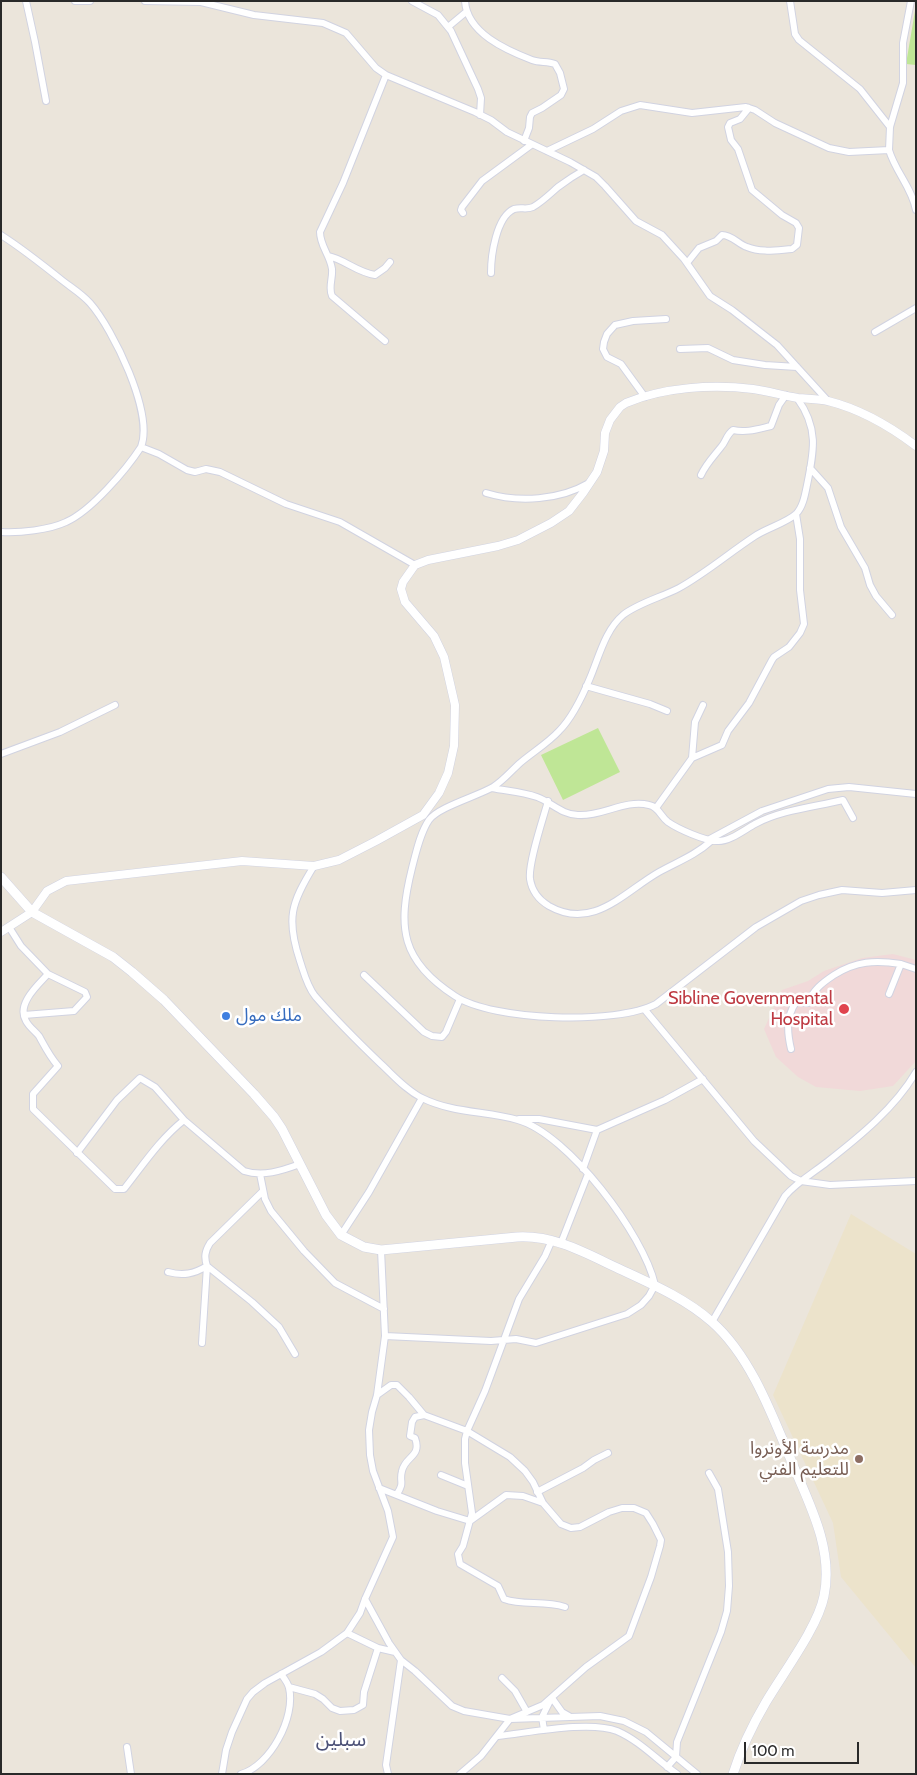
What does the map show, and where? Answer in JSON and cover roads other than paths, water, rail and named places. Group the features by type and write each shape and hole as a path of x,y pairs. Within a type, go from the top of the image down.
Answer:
{"main road":[{"path":"1,877 32,912 113,958 164,1000 270,1112 293,1148 326,1215 341,1235 364,1248 381,1250 517,1237 537,1237 552,1240 655,1285 686,1303 712,1322 739,1352 769,1409 805,1492 824,1546 826,1569 824,1596 819,1610 748,1735 733,1773 727,1774"}],"street":[{"path":"26,1 46,101"},
{"path":"75,1 90,1"},
{"path":"145,1 201,2 254,15 314,21 330,26 346,34 376,68 386,75 422,88 480,115 531,145 584,170 605,186 636,221 662,235 687,264 710,296 777,345 828,401"},
{"path":"412,1 438,15 451,31 478,88 481,98 480,115"},
{"path":"465,1 466,12 473,24 503,48 532,60 547,61 555,64 560,72 564,89 561,95 542,108 532,112 524,141"},
{"path":"790,1 795,34 799,40 860,89 890,127"},
{"path":"911,1 902,43 904,83 890,127 889,150 896,169 913,194 916,210"},
{"path":"448,27 466,12"},
{"path":"385,341 332,296 330,290 332,270 328,256 321,244 320,232 343,183 386,75"},
{"path":"547,152 593,129 616,113 634,106 648,106 692,113 739,107 749,108 775,123 829,148 849,152 889,150"},
{"path":"687,264 699,248 716,241 722,235 729,235 746,247 760,250 792,250 797,245 799,228 796,222 782,215 752,190 738,148 731,140 728,127 730,123 740,119 749,108"},
{"path":"463,213 462,207 482,181 531,145"},
{"path":"491,273 492,252 495,240 510,212 515,209 532,208 570,178 584,170"},
{"path":"1,235 44,265 88,301 98,313 118,350 139,398 144,431 141,447 117,479 73,519 62,524 25,532 1,532"},
{"path":"328,256 365,273 375,275 386,268 390,262"},
{"path":"875,332 916,308"},
{"path":"645,397 621,364 608,357 603,349 604,342 607,334 615,325 634,321 666,319"},
{"path":"680,349 708,348 733,360 765,366 797,367"},
{"path":"916,446 893,430 869,417 828,401 797,398 752,389 715,388 670,391 645,397 626,403 620,407 610,420 605,433 604,451 597,472 569,511 533,533 507,543 428,560 415,566 403,582 402,595 408,607 434,636 444,656 452,686 456,719 454,746 448,773 426,817 410,876 404,920 405,935 413,957 423,970 447,991 460,999 485,1008 545,1016 587,1017 645,1010 656,1004 756,927 801,901 842,890 882,892 916,890"},
{"path":"701,474 733,430 741,432 770,426 779,405 786,395"},
{"path":"1,932 32,912 47,892 66,881 242,861 314,866 327,864 407,825 492,788 560,731 586,686 607,636 623,615 684,585 752,538 796,514 803,501 814,449 809,418 797,398"},
{"path":"141,447 159,454 188,470 195,472 206,469 220,472 286,504 340,522 415,566"},
{"path":"810,468 828,488 841,527 865,568 876,596 892,615"},
{"path":"486,493 512,498 540,498 579,489 590,482"},
{"path":"692,758 722,746 732,724 749,703 772,660 789,647 802,628 804,619 800,590 800,540 796,514"},
{"path":"586,686 667,711"},
{"path":"1,754 60,732 115,705"},
{"path":"656,808 692,758 695,722 703,705"},
{"path":"548,802 531,864 530,878 532,889 540,900 554,909 584,913 601,910 610,905 649,878 698,852 710,840 762,811 828,789 849,787 914,795"},
{"path":"492,788 528,794 548,802 562,811 577,815 593,815 632,804 649,805 656,808 669,822 710,840 725,840 761,821 843,800 853,818"},
{"path":"314,866 300,889 292,915 294,943 310,988 319,1001 359,1044 406,1087 422,1098 456,1110 518,1120 531,1125 551,1137 586,1171 620,1216 650,1268 655,1285 649,1296 632,1312 604,1323 536,1343 507,1338 503,1340 385,1336"},
{"path":"9,927 21,946 48,974 85,992 87,997 74,1011 24,1015"},
{"path":"791,1049 788,1039 789,1017 790,1011 796,1002 808,1003 812,994 823,982 848,966 862,963 887,962 916,969"},
{"path":"889,994 901,964"},
{"path":"48,974 32,992 24,1005 24,1015 26,1022 38,1034 47,1052 58,1066 33,1094 32,1109 115,1189 124,1189 173,1128 184,1120"},
{"path":"364,975 424,1032 432,1036 442,1037 446,1032 460,999"},
{"path":"645,1010 754,1141 791,1176 801,1181 817,1184 847,1185 916,1181"},
{"path":"712,1322 779,1204 789,1191 827,1162 894,1104 916,1072"},
{"path":"77,1154 116,1100 140,1078 155,1087 184,1120 239,1167 260,1174 271,1173 300,1164"},
{"path":"518,1120 539,1119 597,1130 665,1100 703,1079"},
{"path":"341,1235 369,1192 422,1098"},
{"path":"561,1243 586,1171 597,1130"},
{"path":"260,1174 263,1191 271,1211 323,1271 344,1288 384,1309"},
{"path":"202,1343 207,1266 205,1255 210,1243 263,1191"},
{"path":"552,1240 545,1256 519,1299 485,1391 467,1431 465,1439 472,1513 463,1546 458,1554 460,1564 498,1586 504,1599 512,1602 546,1602 565,1607"},
{"path":"222,1774 226,1750 232,1732 247,1699 265,1683 321,1652 347,1633 360,1613 393,1537 388,1511 372,1471 370,1455 369,1430 377,1395 385,1336 381,1250"},
{"path":"168,1272 177,1275 193,1274 207,1266"},
{"path":"207,1266 252,1302 279,1327 295,1354"},
{"path":"377,1395 391,1385 397,1385 424,1415 467,1431 510,1457 525,1471 543,1504 561,1524 571,1528 588,1524 609,1512 622,1508 634,1508 646,1513 660,1540 651,1577 629,1636 586,1667 543,1705 510,1719 482,1756 460,1774"},
{"path":"397,1494 402,1486 402,1471 407,1460 414,1456 416,1452 417,1443 415,1438 410,1436 412,1422 415,1417 424,1415"},
{"path":"537,1492 608,1454"},
{"path":"667,1767 676,1757 678,1742 727,1612 729,1586 728,1552 718,1489 709,1473"},
{"path":"441,1475 468,1486"},
{"path":"379,1488 437,1511 470,1521"},
{"path":"470,1521 506,1495 523,1496 543,1504"},
{"path":"365,1598 401,1660 452,1706 464,1711 510,1719 600,1716 624,1720 646,1732 697,1774"},
{"path":"347,1633 378,1648 395,1652"},
{"path":"289,1687 315,1694 335,1710 354,1710 363,1705 364,1692 378,1648"},
{"path":"388,1774 386,1765 401,1660"},
{"path":"241,1774 254,1769 260,1764 279,1738 289,1707 289,1687 282,1674"},
{"path":"502,1678 515,1691 527,1712"},
{"path":"552,1698 562,1712 572,1716"},
{"path":"544,1730 542,1717 552,1698"},
{"path":"585,1728 587,1716"},
{"path":"619,1733 624,1720"},
{"path":"498,1736 544,1730 597,1728 619,1733 638,1743 677,1774"},
{"path":"127,1747 132,1774"}],"place":[{"name":"Sibline Governmental Hospital","path":"844,1009"},
{"name":"ملك مول","path":"226,1016"},
{"name":"مدرسة الأونروا للتعليم الفني","path":"859,1459"}],"district":[{"name":"سبلين","path":"341,1740"}]}
